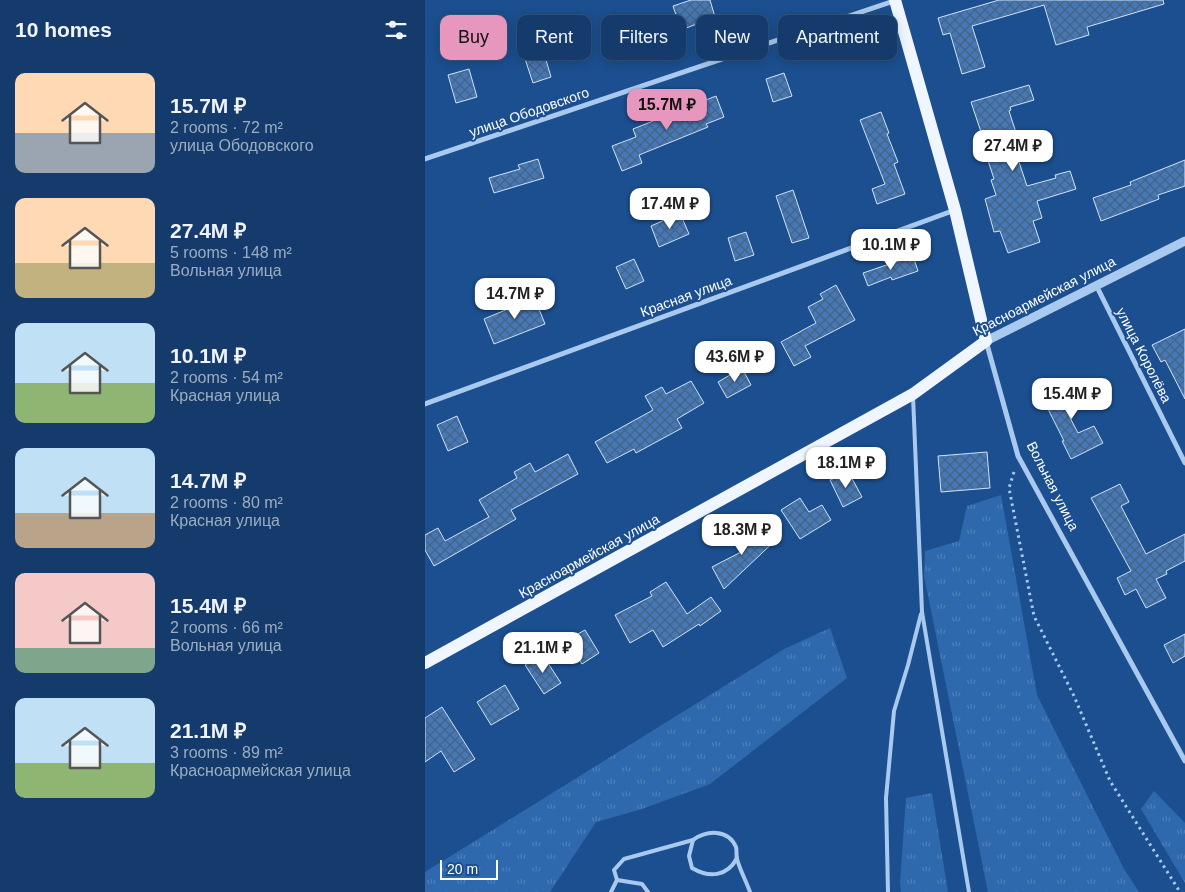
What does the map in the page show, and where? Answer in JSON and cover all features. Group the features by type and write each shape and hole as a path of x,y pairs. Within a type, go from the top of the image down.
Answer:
{"main road":[{"name":"Вольная улица","path":"895,0 955,210 986,341"},
{"name":"Красноармейская улица","path":"425,663 913,394 986,341"}],"street":[{"name":"улица Ободовского","path":"425,159 895,0"},
{"name":"Красная улица","path":"425,404 955,210"},
{"name":"Красноармейская улица","path":"986,341 1185,241"},
{"name":"улица Королёва","path":"1096,285 1185,463"},
{"name":"Вольная улица","path":"986,341 1018,456 1185,761"}],"lane":[{"path":"913,394 921,612 969,892"},
{"path":"888,892 886,798 893,711 908,665 921,612"},
{"path":"611,892 617,880 614,870 624,860 693,840 702,834 718,832 728,836 736,848 737,858 750,892"},
{"path":"693,840 689,856 692,868 701,874 717,876 732,867 737,858"},
{"path":"617,880 642,884 648,892"}],"path":[{"path":"1018,456 1009,488 1034,616 1074,696 1110,781 1180,892"}],"green space":[{"path":"1001,495 1037,695 1124,869 1139,892 988,892 924,576 925,551 959,541 967,506"},
{"path":"830,628 847,678 710,784 642,809 596,822 550,892 425,892 425,872 784,649"},
{"path":"1154,791 1185,823 1185,883 1141,809"},
{"path":"932,793 948,892 901,892 906,798"}],"building":[{"path":"691,0 710,0 714,15 696,15 696,24 686,28 686,15 676,15 673,6"},
{"path":"999,0 1163,0 1164,4 1087,27 1089,35 1056,45 1044,5 972,26 985,67 962,74 950,33 943,35 938,18"},
{"path":"525,60 546,60 551,77 533,83"},
{"path":"469,69 477,97 456,103 448,75"},
{"path":"784,73 792,96 773,102 766,79"},
{"path":"1029,85 1034,100 1010,107 1011,110 1009,111 1022,151 1016,153 1027,186 1056,178 1055,175 1070,171 1076,189 1037,201 1042,218 1033,221 1040,242 1008,253 1000,231 994,232 985,199 996,195 991,180 994,179 971,102"},
{"path":"716,96 724,117 706,124 708,127 639,155 642,163 622,171 612,146 636,137 633,129"},
{"path":"881,112 898,162 894,164 905,194 877,204 872,189 885,184 860,120"},
{"path":"538,159 544,178 494,193 489,178 520,169 518,165"},
{"path":"1185,160 1185,186 1158,195 1159,199 1101,221 1093,198 1131,185 1130,182"},
{"path":"793,190 809,238 792,243 776,196"},
{"path":"680,213 689,234 659,247 651,226"},
{"path":"746,232 754,255 735,261 728,238"},
{"path":"913,256 918,271 892,280 891,277 868,286 863,273"},
{"path":"634,259 644,281 626,289 616,267"},
{"path":"836,285 855,320 805,346 811,357 794,366 781,342 816,323 808,307 823,299 820,294"},
{"path":"533,294 545,324 494,344 484,319 515,306 513,302"},
{"path":"1185,329 1185,399 1165,360 1161,362 1152,345"},
{"path":"742,368 751,385 727,398 718,382"},
{"path":"1082,379 1089,394 1064,406 1078,433 1094,426 1103,443 1071,459 1043,399"},
{"path":"691,381 704,403 677,419 682,428 636,453 634,449 607,463 595,442 653,410 645,396 662,387 666,394"},
{"path":"457,416 468,442 448,451 437,425"},
{"path":"987,452 990,488 941,492 938,456"},
{"path":"568,454 578,474 511,510 516,519 434,566 425,550 425,535 438,528 445,541 489,517 479,500 517,478 514,472 530,463 535,472"},
{"path":"848,471 862,497 843,507 830,480"},
{"path":"1120,484 1129,502 1121,506 1146,554 1185,534 1185,561 1166,571 1167,574 1156,579 1166,598 1146,608 1136,589 1125,595 1117,578 1131,571 1091,498"},
{"path":"800,498 809,512 822,505 831,520 800,539 781,510"},
{"path":"744,527 758,542 777,532 780,536 724,589 712,567 743,551 731,539"},
{"path":"666,582 687,614 711,597 721,611 700,626 699,624 663,647 653,630 630,643 615,615 652,596 650,592"},
{"path":"585,630 599,653 582,664 567,640"},
{"path":"1185,634 1185,656 1173,663 1164,645"},
{"path":"542,654 561,683 544,694 525,665"},
{"path":"505,685 519,709 491,725 477,702"},
{"path":"442,707 475,759 454,772 441,751 425,762 425,718"}]}
